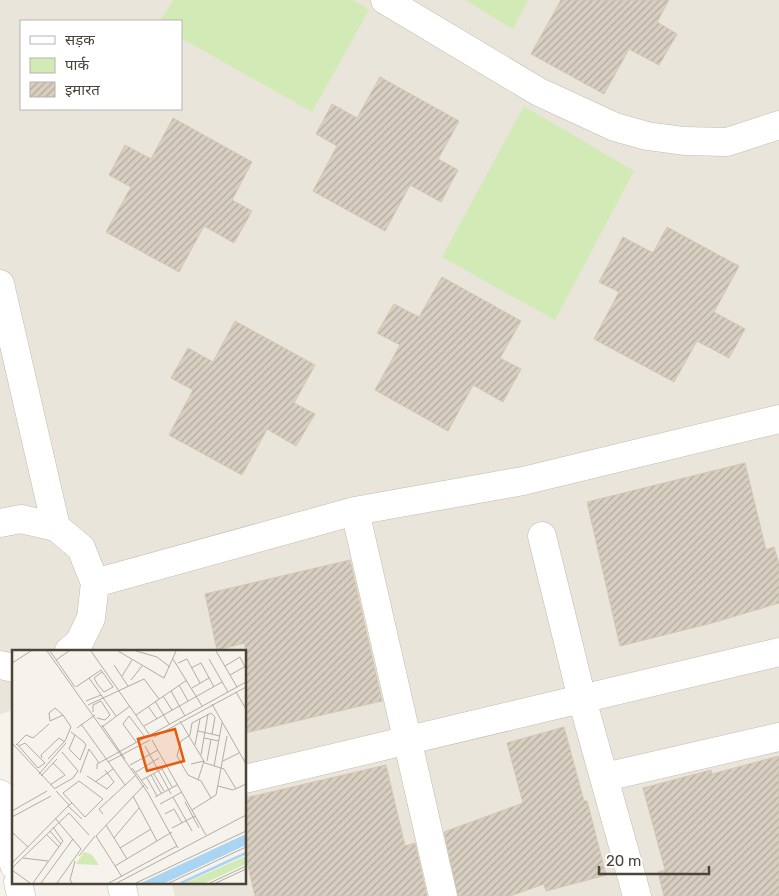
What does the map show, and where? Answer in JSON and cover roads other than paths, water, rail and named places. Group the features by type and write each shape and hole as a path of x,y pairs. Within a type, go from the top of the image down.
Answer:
{"street":[{"path":"385,0 539,92 615,127 647,136 684,141 727,142 779,125"},
{"path":"0,284 56,527"},
{"path":"95,583 355,511 523,481 779,419"},
{"path":"355,511 443,896"},
{"path":"0,523 21,519 56,527 81,548 95,583 91,618 76,648"},
{"path":"542,536 582,699 637,896"},
{"path":"246,779 779,652"},
{"path":"605,777 779,737"},
{"path":"0,794 12,854"}]}
